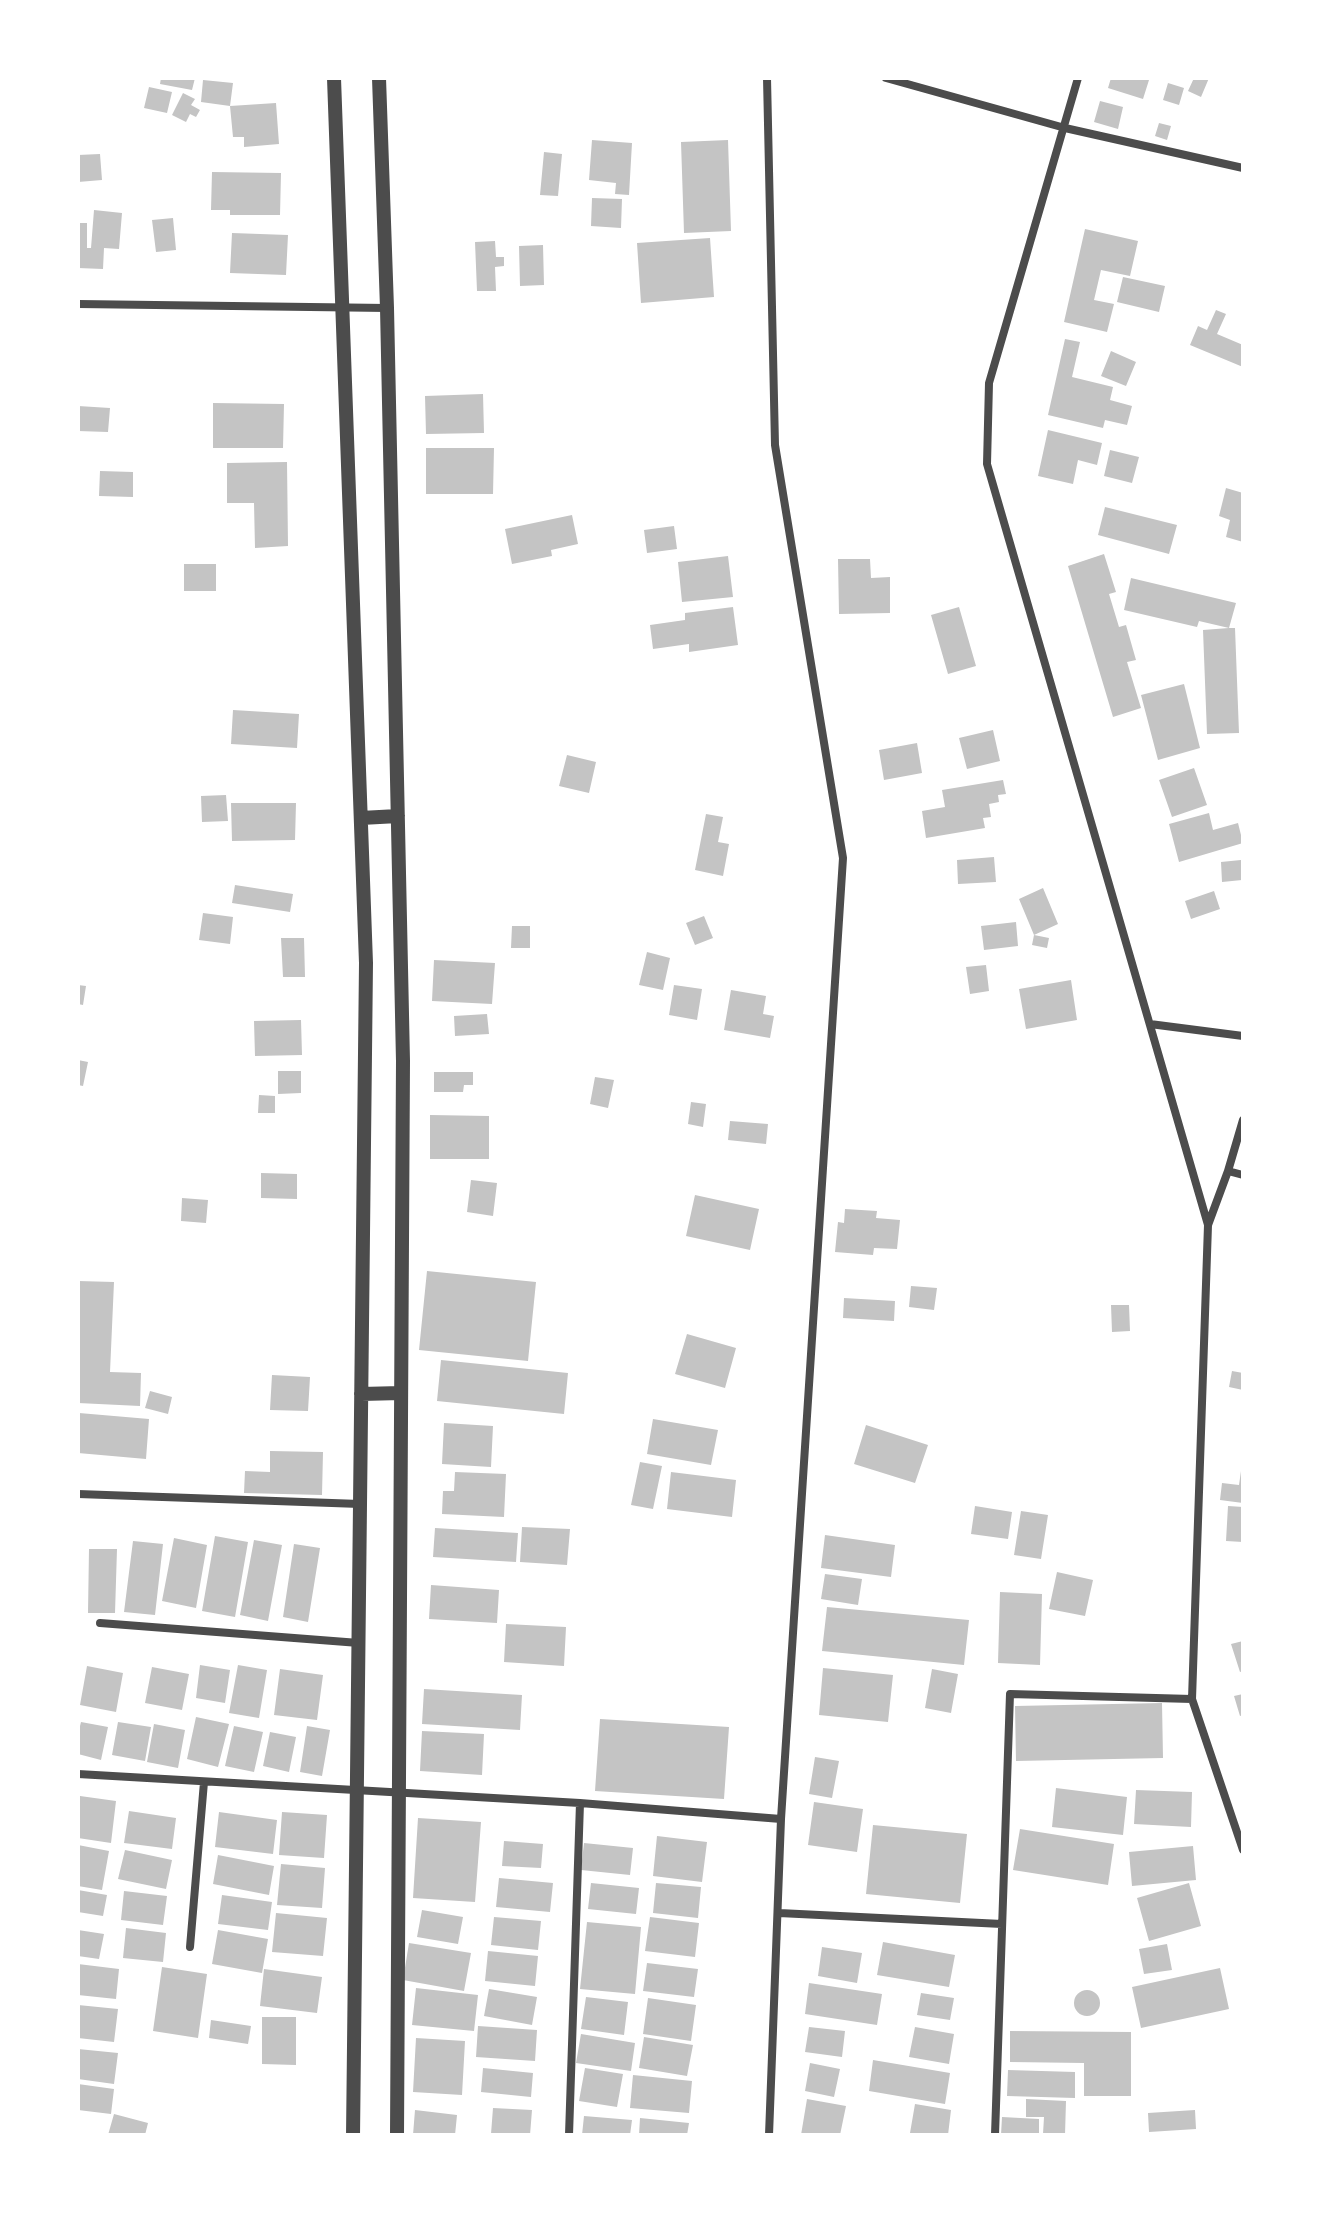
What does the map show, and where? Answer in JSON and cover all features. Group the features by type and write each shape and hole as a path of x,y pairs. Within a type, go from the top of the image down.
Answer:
{"street":[{"path":"334,78 366,963 353,2135"},
{"path":"379,78 403,1061 397,2135"},
{"path":"767,78 775,445 843,858 781,1819 769,2135"},
{"path":"886,78 1065,128 1243,168"},
{"path":"1078,78 989,383 987,464 1208,1225 1192,1699 1243,1850"},
{"path":"78,304 387,308"},
{"path":"361,818 398,816"},
{"path":"1150,1024 1243,1036"},
{"path":"1208,1225 1243,1120"},
{"path":"1228,1171 1243,1175"},
{"path":"361,1394 401,1393"},
{"path":"78,1494 360,1504"},
{"path":"100,1623 359,1643"},
{"path":"995,2135 1010,1694 1192,1699"},
{"path":"78,1774 580,1803 781,1819"},
{"path":"190,1947 204,1782"},
{"path":"569,2135 580,1803"},
{"path":"779,1913 1002,1924"}],"building":[{"path":"161,78 195,78 192,90 160,84"},
{"path":"1111,78 1149,80 1143,99 1108,88"},
{"path":"1194,78 1209,78 1201,97 1188,91"},
{"path":"203,80 233,83 230,106 201,102"},
{"path":"1168,83 1184,88 1179,105 1163,100"},
{"path":"149,87 172,92 167,113 144,108"},
{"path":"183,93 195,99 191,105 200,110 196,117 190,114 186,122 172,115"},
{"path":"1100,101 1123,107 1118,129 1094,122"},
{"path":"276,103 279,144 244,147 244,137 233,137 230,106"},
{"path":"1159,123 1171,126 1167,140 1155,136"},
{"path":"592,140 632,143 629,195 615,194 616,183 589,180"},
{"path":"728,140 731,231 684,233 681,142"},
{"path":"544,152 562,154 558,196 540,195"},
{"path":"100,154 102,180 78,182 78,155"},
{"path":"212,172 281,173 280,215 230,215 230,210 211,210"},
{"path":"592,198 622,199 621,228 591,226"},
{"path":"94,210 122,213 119,249 104,248 103,269 78,268 78,223 87,223 87,248 91,248"},
{"path":"173,218 176,250 156,252 152,220"},
{"path":"1085,229 1138,241 1130,276 1101,270 1094,300 1114,304 1107,332 1064,322"},
{"path":"232,233 288,235 286,275 230,273"},
{"path":"710,238 714,297 641,303 637,243"},
{"path":"495,241 496,257 504,257 504,266 495,267 496,291 477,291 475,242"},
{"path":"543,245 544,285 520,286 519,246"},
{"path":"1123,277 1165,286 1159,312 1117,302"},
{"path":"1216,310 1226,314 1217,334 1243,345 1243,367 1190,345 1198,326 1207,330"},
{"path":"1065,339 1080,342 1072,377 1113,387 1110,400 1132,406 1127,425 1105,420 1103,428 1048,415"},
{"path":"1111,351 1136,362 1126,386 1101,376"},
{"path":"483,394 484,433 426,434 425,396"},
{"path":"213,403 284,404 283,448 213,448"},
{"path":"78,406 110,408 108,432 78,431"},
{"path":"1048,430 1102,443 1097,465 1078,460 1073,484 1038,476"},
{"path":"426,448 494,448 493,494 426,494"},
{"path":"1110,450 1139,457 1132,483 1104,476"},
{"path":"287,462 288,546 255,548 254,503 227,503 227,463"},
{"path":"100,471 133,472 133,497 99,496"},
{"path":"1226,488 1243,493 1243,542 1226,537 1230,520 1219,516"},
{"path":"1105,507 1177,525 1169,554 1098,535"},
{"path":"572,515 578,544 551,550 552,556 512,564 505,529"},
{"path":"674,526 677,549 647,553 644,530"},
{"path":"1104,554 1116,592 1109,594 1119,627 1126,625 1136,660 1127,662 1141,708 1113,717 1068,566"},
{"path":"728,556 733,597 682,602 678,562"},
{"path":"838,559 870,559 871,578 890,577 890,613 839,614"},
{"path":"184,564 216,564 216,591 184,591"},
{"path":"1131,578 1236,603 1229,628 1199,621 1197,627 1124,610"},
{"path":"733,607 738,645 689,652 689,644 653,649 650,625 685,620 685,613"},
{"path":"959,607 976,666 948,674 931,615"},
{"path":"1235,628 1239,733 1207,734 1203,630"},
{"path":"1184,684 1200,748 1158,760 1141,695"},
{"path":"233,710 299,714 297,748 231,744"},
{"path":"993,730 1000,761 967,769 959,738"},
{"path":"917,743 922,773 884,780 879,750"},
{"path":"567,755 596,762 589,793 559,786"},
{"path":"1194,768 1207,805 1172,817 1159,780"},
{"path":"1003,780 1006,794 998,795 999,802 989,804 991,817 983,818 985,828 926,838 922,811 945,807 942,790"},
{"path":"226,795 228,821 202,822 201,796"},
{"path":"231,803 296,803 295,840 232,841"},
{"path":"1209,813 1213,830 1238,823 1243,843 1179,862 1169,824"},
{"path":"706,814 723,817 718,842 729,844 723,876 695,870"},
{"path":"994,857 996,882 958,884 957,860"},
{"path":"1241,860 1242,880 1222,882 1221,862"},
{"path":"235,885 293,894 290,912 232,903"},
{"path":"1043,888 1058,924 1034,935 1019,899"},
{"path":"1214,891 1220,909 1191,919 1185,901"},
{"path":"203,913 233,917 230,944 199,940"},
{"path":"704,916 713,938 695,945 686,923"},
{"path":"1016,922 1018,946 984,950 981,926"},
{"path":"512,926 530,926 530,948 511,948"},
{"path":"1034,935 1049,938 1047,948 1032,945"},
{"path":"281,938 304,938 305,977 283,977"},
{"path":"647,952 670,958 663,990 639,985"},
{"path":"434,960 495,963 492,1004 432,1001"},
{"path":"986,965 989,991 970,994 966,967"},
{"path":"1071,980 1077,1020 1026,1029 1019,989"},
{"path":"78,985 86,986 83,1005 78,1004"},
{"path":"674,985 702,989 697,1020 669,1015"},
{"path":"731,990 766,996 763,1014 774,1016 770,1038 724,1030"},
{"path":"487,1014 489,1034 455,1036 454,1016"},
{"path":"301,1020 302,1055 255,1056 254,1021"},
{"path":"78,1060 88,1062 83,1086 78,1085"},
{"path":"278,1071 301,1071 301,1093 278,1094"},
{"path":"434,1072 473,1072 473,1085 464,1085 463,1092 434,1092"},
{"path":"595,1077 614,1080 608,1108 590,1104"},
{"path":"259,1095 275,1096 275,1113 258,1113"},
{"path":"691,1102 706,1104 703,1127 688,1124"},
{"path":"430,1115 489,1116 489,1159 430,1159"},
{"path":"730,1121 768,1124 766,1144 728,1140"},
{"path":"261,1173 297,1174 297,1199 261,1198"},
{"path":"471,1180 497,1183 493,1216 467,1212"},
{"path":"695,1195 759,1209 750,1250 686,1236"},
{"path":"182,1198 208,1200 206,1223 181,1221"},
{"path":"845,1209 877,1211 876,1218 900,1220 897,1249 874,1248 873,1255 835,1252 838,1222 844,1223"},
{"path":"427,1271 536,1282 528,1361 419,1350"},
{"path":"78,1281 114,1282 110,1372 141,1373 140,1406 78,1403"},
{"path":"911,1286 937,1288 934,1310 909,1307"},
{"path":"844,1298 895,1301 894,1321 843,1318"},
{"path":"1111,1305 1129,1305 1130,1331 1112,1332"},
{"path":"687,1334 736,1348 725,1388 675,1374"},
{"path":"441,1360 568,1373 564,1414 437,1401"},
{"path":"1232,1371 1243,1373 1243,1390 1229,1387"},
{"path":"272,1375 310,1377 308,1411 270,1410"},
{"path":"150,1391 172,1397 168,1414 145,1408"},
{"path":"79,1413 149,1419 146,1459 78,1453"},
{"path":"653,1419 718,1430 711,1465 647,1454"},
{"path":"444,1423 493,1426 491,1467 442,1464"},
{"path":"866,1425 928,1445 915,1483 854,1464"},
{"path":"270,1451 323,1452 322,1495 244,1493 245,1471 270,1472"},
{"path":"640,1462 662,1466 653,1509 631,1505"},
{"path":"1241,1471 1243,1503 1220,1500 1222,1483 1239,1485"},
{"path":"455,1472 506,1474 504,1517 442,1514 443,1491 454,1491"},
{"path":"671,1472 736,1480 732,1517 667,1509"},
{"path":"975,1506 1012,1512 1008,1539 971,1534"},
{"path":"1228,1506 1243,1507 1243,1542 1226,1541"},
{"path":"1021,1511 1048,1515 1041,1559 1014,1555"},
{"path":"522,1527 570,1529 567,1565 520,1562"},
{"path":"435,1528 518,1533 516,1562 433,1557"},
{"path":"825,1535 895,1545 891,1577 821,1568"},
{"path":"215,1536 248,1542 235,1617 202,1611"},
{"path":"174,1538 207,1545 196,1608 162,1601"},
{"path":"254,1540 282,1545 268,1621 240,1615"},
{"path":"133,1541 163,1544 155,1615 124,1612"},
{"path":"294,1544 320,1548 308,1622 283,1617"},
{"path":"89,1549 117,1549 115,1613 88,1613"},
{"path":"1057,1572 1093,1580 1085,1616 1049,1609"},
{"path":"825,1574 862,1579 858,1605 821,1599"},
{"path":"431,1585 499,1590 497,1623 429,1619"},
{"path":"1000,1592 1042,1594 1040,1665 998,1663"},
{"path":"827,1607 969,1620 964,1665 822,1651"},
{"path":"506,1624 566,1627 564,1666 504,1662"},
{"path":"1243,1641 1243,1671 1240,1672 1231,1644"},
{"path":"200,1665 230,1670 225,1703 196,1698"},
{"path":"238,1665 267,1670 259,1718 229,1713"},
{"path":"87,1666 123,1673 116,1712 80,1705"},
{"path":"152,1667 189,1674 182,1710 145,1703"},
{"path":"823,1668 893,1675 888,1722 819,1715"},
{"path":"280,1669 323,1675 317,1720 274,1715"},
{"path":"932,1669 958,1674 951,1713 925,1708"},
{"path":"424,1689 522,1695 520,1730 422,1724"},
{"path":"1243,1694 1243,1715 1240,1716 1234,1696"},
{"path":"1162,1703 1163,1758 1016,1761 1015,1706"},
{"path":"196,1717 229,1724 218,1767 187,1759"},
{"path":"600,1719 729,1727 724,1799 595,1791"},
{"path":"81,1722 108,1727 101,1760 78,1754"},
{"path":"118,1722 151,1727 145,1761 112,1755"},
{"path":"154,1724 185,1730 178,1768 147,1762"},
{"path":"234,1726 263,1732 254,1772 225,1766"},
{"path":"307,1726 330,1730 322,1776 300,1772"},
{"path":"422,1731 484,1734 482,1775 420,1771"},
{"path":"270,1732 296,1737 289,1772 263,1766"},
{"path":"815,1757 839,1761 832,1798 809,1794"},
{"path":"1056,1788 1127,1797 1123,1835 1052,1827"},
{"path":"1136,1790 1192,1792 1191,1827 1134,1824"},
{"path":"80,1796 116,1801 111,1843 78,1838"},
{"path":"814,1802 863,1809 857,1852 808,1845"},
{"path":"129,1811 176,1818 172,1849 124,1843"},
{"path":"219,1812 277,1820 273,1854 215,1847"},
{"path":"282,1812 327,1815 324,1858 279,1855"},
{"path":"418,1818 481,1822 475,1902 413,1898"},
{"path":"873,1825 967,1834 960,1903 866,1894"},
{"path":"1020,1829 1114,1844 1108,1885 1013,1870"},
{"path":"657,1836 707,1842 702,1882 653,1876"},
{"path":"504,1841 543,1844 541,1868 502,1866"},
{"path":"584,1843 633,1848 630,1875 581,1870"},
{"path":"78,1845 109,1851 102,1890 78,1886"},
{"path":"1193,1846 1196,1880 1132,1886 1129,1852"},
{"path":"125,1850 172,1860 166,1889 118,1879"},
{"path":"218,1855 274,1866 269,1895 213,1884"},
{"path":"281,1864 325,1868 322,1908 277,1905"},
{"path":"499,1878 553,1883 550,1912 496,1907"},
{"path":"591,1883 639,1888 636,1914 588,1909"},
{"path":"656,1883 701,1887 698,1918 653,1913"},
{"path":"1189,1883 1201,1926 1149,1941 1137,1898"},
{"path":"78,1890 107,1895 103,1916 78,1912"},
{"path":"124,1891 167,1896 163,1925 121,1920"},
{"path":"222,1895 272,1902 268,1930 218,1924"},
{"path":"422,1910 463,1917 458,1944 417,1937"},
{"path":"276,1913 327,1918 323,1956 272,1952"},
{"path":"494,1917 541,1921 538,1950 491,1945"},
{"path":"650,1917 699,1923 695,1957 645,1951"},
{"path":"587,1922 641,1927 635,1994 580,1989"},
{"path":"126,1928 166,1933 163,1962 123,1958"},
{"path":"78,1930 104,1934 99,1959 78,1956"},
{"path":"218,1930 268,1939 262,1973 212,1964"},
{"path":"883,1942 955,1955 949,1987 877,1975"},
{"path":"409,1943 471,1953 464,1991 403,1980"},
{"path":"1167,1944 1172,1970 1144,1974 1139,1949"},
{"path":"822,1947 862,1953 857,1983 818,1976"},
{"path":"488,1951 538,1956 535,1986 485,1981"},
{"path":"647,1963 698,1969 694,1997 643,1991"},
{"path":"78,1964 119,1969 116,1999 78,1995"},
{"path":"162,1967 207,1974 198,2038 153,2031"},
{"path":"1220,1968 1229,2009 1141,2028 1132,1987"},
{"path":"264,1969 322,1977 317,2013 260,2006"},
{"path":"809,1983 882,1994 877,2025 805,2014"},
{"path":"416,1988 478,1995 474,2031 412,2025"},
{"path":"489,1989 537,1997 532,2025 484,2016"},
{"path":"1087,1990 1096,1994 1100,2003 1096,2012 1087,2016 1078,2012 1074,2003 1078,1994"},
{"path":"921,1993 954,1998 950,2020 917,2015"},
{"path":"586,1997 628,2002 624,2035 581,2029"},
{"path":"648,1998 696,2005 691,2041 643,2034"},
{"path":"78,2005 118,2009 114,2042 78,2038"},
{"path":"262,2017 296,2017 296,2065 262,2064"},
{"path":"211,2020 251,2026 248,2044 209,2038"},
{"path":"478,2026 537,2030 535,2061 476,2057"},
{"path":"809,2027 845,2031 842,2057 805,2052"},
{"path":"915,2027 954,2034 949,2064 909,2057"},
{"path":"1010,2031 1131,2032 1131,2096 1084,2096 1084,2063 1010,2062"},
{"path":"581,2034 635,2043 631,2071 576,2063"},
{"path":"644,2037 693,2045 687,2076 639,2068"},
{"path":"416,2038 465,2041 462,2095 413,2092"},
{"path":"78,2049 118,2053 114,2084 78,2079"},
{"path":"873,2060 950,2073 945,2104 869,2091"},
{"path":"810,2063 840,2069 834,2097 805,2091"},
{"path":"483,2068 533,2073 531,2097 481,2092"},
{"path":"585,2068 623,2074 617,2107 579,2101"},
{"path":"1008,2070 1075,2072 1075,2098 1007,2096"},
{"path":"633,2075 692,2081 689,2113 630,2108"},
{"path":"78,2084 114,2089 111,2114 78,2110"},
{"path":"807,2099 846,2106 840,2135 801,2135"},
{"path":"1026,2099 1066,2101 1065,2135 1043,2134 1044,2117 1026,2117"},
{"path":"915,2104 951,2110 948,2135 910,2133"},
{"path":"493,2108 532,2110 530,2135 491,2134"},
{"path":"415,2110 457,2115 455,2135 413,2135"},
{"path":"1195,2110 1196,2129 1149,2132 1148,2113"},
{"path":"114,2114 148,2123 145,2135 108,2135"},
{"path":"584,2116 632,2120 630,2135 582,2135"},
{"path":"1002,2117 1039,2119 1039,2135 1001,2135"},
{"path":"640,2118 689,2123 687,2135 639,2135"}]}
